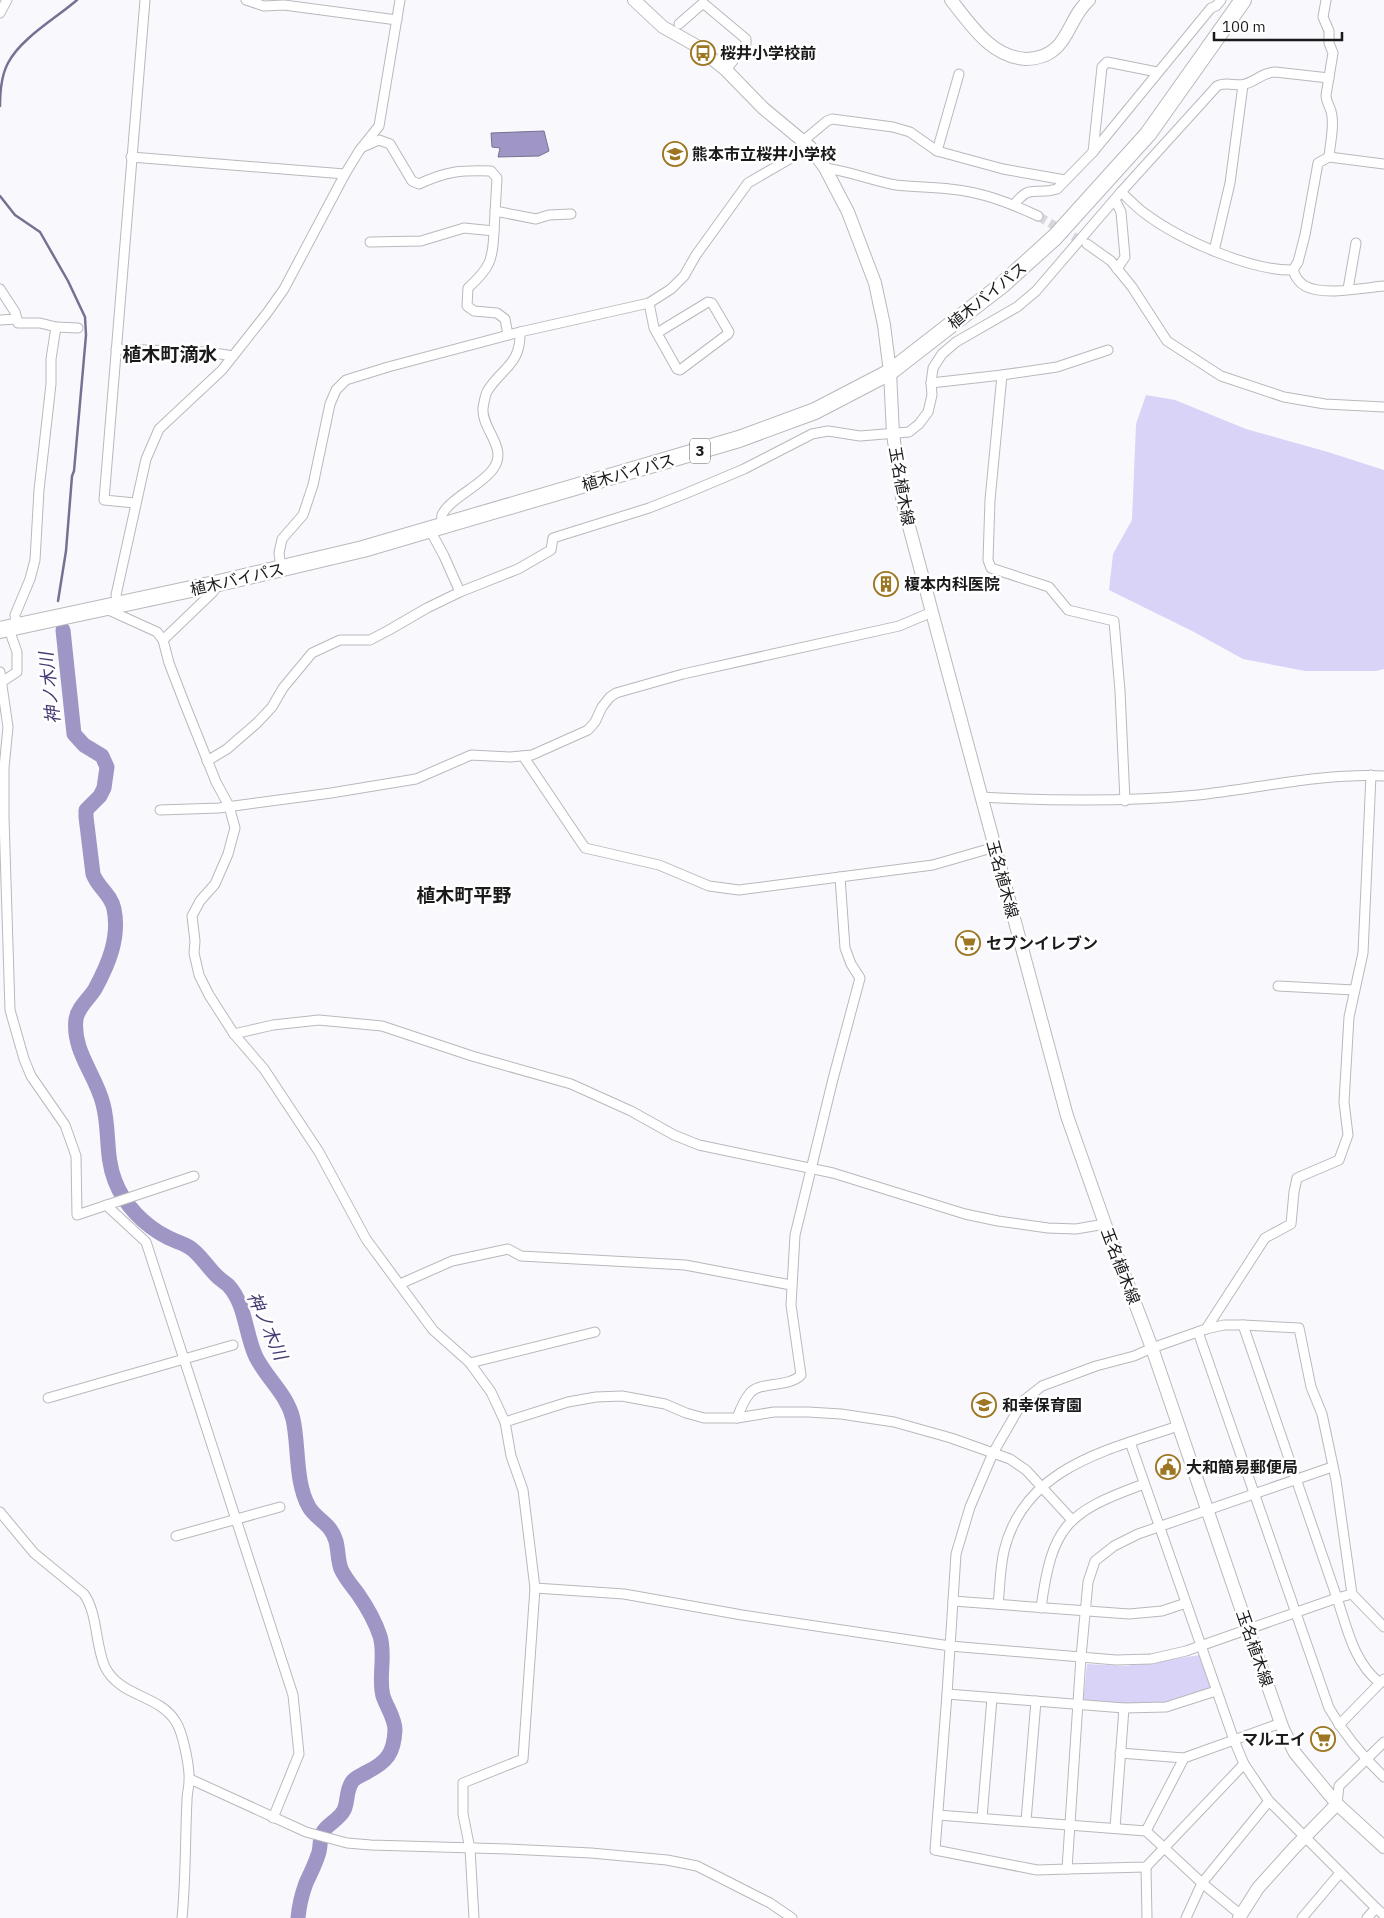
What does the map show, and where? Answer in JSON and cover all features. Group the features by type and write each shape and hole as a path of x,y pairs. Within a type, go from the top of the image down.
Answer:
{"highway":[{"name":"植木バイパス","path":"0,630 281,569 436,528 739,439 815,411 890,372 1002,285 1055,237 1148,134 1243,0"}],"main road":[{"name":"玉名植木線","path":"634,0 663,27 695,45 726,70 762,108 806,144 825,168 848,212 875,283 884,325 890,372 893,434 904,504 1067,1116 1152,1348 1281,1723 1296,1753 1337,1804 1384,1847"},
{"path":"951,0 980,35 998,51 1013,58 1033,59 1048,54 1058,46 1079,9 1089,0"},
{"path":"1240,1916 1258,1888 1337,1804"}],"street":[{"path":"0,13 7,0"},
{"path":"135,503 104,500 144,0"},
{"path":"246,0 264,6 314,5 397,20"},
{"path":"400,0 379,126 362,147 345,174 284,289 222,370 159,429 146,459 116,595 110,606 157,632 163,640 169,663 207,761 229,806 235,828 228,854 216,884 200,901 192,916 195,941 194,953 199,975 209,995 234,1034 264,1069 319,1152 366,1239 433,1330 470,1363 491,1392 504,1422 511,1456 523,1490 535,1588 523,1759 463,1783 463,1814 470,1849 474,1918"},
{"path":"1014,205 1022,194 1057,189 1093,152 1157,72 1211,8 1216,6 1221,0"},
{"path":"1326,0 1324,17 1333,53 1326,95 1326,102 1331,110 1332,121 1329,157"},
{"path":"679,24 703,3 746,39 746,44 726,70"},
{"path":"1093,152 1102,67 1107,62 1157,72"},
{"path":"207,761 227,749 257,723 272,707 283,688 312,653 340,640 370,640 460,592 518,570 551,550 553,538 688,493 744,469 812,434 828,432 860,436 909,432 919,424 928,412 932,395 933,368 942,354 956,342 1017,306 1036,291 1114,200 1217,86 1230,83 1243,85 1266,72 1329,78"},
{"path":"937,151 959,74"},
{"path":"1214,251 1230,183 1243,85"},
{"path":"281,569 279,553 282,539 303,515 314,485 330,404 336,390 346,380 508,335 649,303 671,289 684,276 696,255 748,183 806,144 832,119 893,127 910,132 937,151 995,167 1065,180"},
{"path":"362,147 378,140 390,144 412,181 419,184 449,172 491,171 497,178 492,259 478,279 468,288 467,306 474,312 497,313 505,320 508,335"},
{"path":"131,157 345,174"},
{"path":"1293,270 1298,262 1305,235 1316,167 1320,161 1329,157 1384,164"},
{"path":"825,168 842,170 866,179 897,185 952,189 1002,200 1038,216"},
{"path":"1122,192 1145,214 1181,236 1214,251 1257,264 1293,270"},
{"path":"1114,200 1122,212 1125,257 1117,269"},
{"path":"495,211 536,219 549,215 571,214"},
{"path":"370,242 421,241 464,228 494,232"},
{"path":"1348,289 1356,243"},
{"path":"1087,244 1111,261 1132,287 1167,341 1221,376 1284,397 1325,404 1384,407"},
{"path":"1293,270 1296,278 1303,285 1311,288 1348,289 1384,286"},
{"path":"0,289 15,312 18,323 40,323 56,327 78,328"},
{"path":"649,303 654,328 677,369 680,370 729,332 712,303 708,302 657,333"},
{"path":"0,320 17,319"},
{"path":"56,327 39,490 34,560 30,579 16,615 16,625 11,635 17,652 17,672 0,679 8,727 4,768 4,818 10,1010 24,1059 31,1076 65,1125 76,1156 77,1215 194,1176"},
{"path":"460,592 444,556 436,528 446,508 487,476 495,467 497,446 487,424 483,411 484,404 487,391 516,356 520,345 520,332"},
{"path":"116,349 208,352 233,356"},
{"path":"931,383 1057,367 1108,350"},
{"path":"1002,375 990,500 988,560 991,568 1049,587 1068,610 1114,621 1120,691 1125,800"},
{"path":"163,640 213,592 219,583"},
{"path":"160,810 205,809 331,793 416,778 472,755 523,756 541,751 588,730 595,722 602,707 616,693 683,674 899,626 932,612"},
{"path":"523,756 585,848 659,865 709,886 739,890 840,878 933,865 995,847"},
{"path":"1202,1331 1218,1313 1265,1238 1291,1224 1297,1178 1339,1160 1348,1135 1344,1102 1349,1017 1363,953 1371,775"},
{"path":"982,797 1030,800 1125,800 1198,795 1332,777 1384,776"},
{"path":"737,1418 751,1392 762,1387 795,1381 801,1375 790,1305 795,1235 833,1078 860,978 850,964 845,948 840,878"},
{"path":"1278,986 1354,990"},
{"path":"234,1034 273,1025 319,1020 382,1026 472,1056 571,1084 631,1111 674,1135 699,1145 812,1168 965,1214 998,1221 1048,1228 1076,1229 1105,1224"},
{"path":"106,1205 146,1242 293,1695 299,1754 274,1818"},
{"path":"400,1284 452,1260 508,1249 521,1256 685,1265 791,1285"},
{"path":"1244,1764 1146,1867 1037,1870 935,1850 948,1694 956,1554 970,1507 993,1452 1023,1401 1042,1386 1096,1366 1134,1356 1152,1348 1224,1324 1299,1328 1311,1388 1322,1414 1336,1480 1352,1594 1384,1627"},
{"path":"1243,1325 1355,1650 1364,1667 1382,1681 1339,1725"},
{"path":"1202,1331 1254,1493 1329,1708 1339,1725 1366,1759 1384,1777"},
{"path":"470,1363 595,1332"},
{"path":"48,1398 233,1345"},
{"path":"504,1422 568,1402 622,1396 665,1404 704,1418 737,1418 774,1412 841,1414 894,1422 993,1452 1010,1459 1026,1470 1072,1520"},
{"path":"998,1604 1004,1551 1017,1518 1041,1488 1057,1474 1074,1464 1178,1426"},
{"path":"1130,1442 1216,1691 1244,1764 1269,1801 1384,1916"},
{"path":"1067,1869 1080,1657 1088,1582 1096,1561 1114,1546 1159,1527 1332,1467"},
{"path":"1041,1608 1047,1569 1052,1550 1060,1534 1072,1520 1086,1509 1144,1484"},
{"path":"176,1536 280,1507"},
{"path":"0,1512 34,1553 84,1594 89,1602 106,1667 114,1678 123,1688 159,1705 176,1722 182,1740 190,1779 187,1799 186,1871 182,1918"},
{"path":"535,1588 624,1594 742,1615 950,1646 1116,1660 1151,1659 1201,1646 1352,1594"},
{"path":"953,1601 1129,1614 1162,1611 1186,1603"},
{"path":"948,1694 1124,1708 1166,1707 1216,1691"},
{"path":"982,1818 992,1698"},
{"path":"1026,1821 1036,1701"},
{"path":"1114,1828 1124,1708"},
{"path":"1120,1753 1184,1758 1281,1723"},
{"path":"1337,1804 1339,1786 1384,1742"},
{"path":"1146,1831 1184,1758"},
{"path":"190,1779 315,1836 347,1842 371,1845 508,1849 591,1854 667,1860 698,1866 770,1903 792,1918"},
{"path":"1186,1918 1202,1882 1269,1801"},
{"path":"938,1815 1146,1831 1240,1916"},
{"path":"1146,1867 1147,1918"},
{"path":"1302,1918 1340,1874"},
{"path":"1367,1918 1376,1908"}],"shaded area":[{"path":"544,131 549,151 539,156 498,157 500,148 492,147 491,133"},
{"path":"1146,395 1175,400 1246,429 1384,470 1384,669 1376,671 1305,671 1243,659 1194,632 1109,590 1113,554 1132,520 1136,424"},
{"path":"1200,1655 1212,1688 1163,1705 1131,1707 1083,1702 1087,1664 1126,1666"}],"waterway":[{"path":"0,106 2,79 8,63 14,54 39,29 77,0"},
{"path":"0,196 15,215 40,232 68,281 85,317 86,335 74,471 66,551 58,601"},
{"name":"神ノ木川","path":"63,630 74,734 84,745 102,756 107,767 104,788 100,796 86,810 86,817 93,874 114,909 114,941 112,951 95,989 79,1011 76,1019 76,1031 81,1052 100,1093 103,1104 112,1172 124,1198 143,1221 193,1250 234,1293 242,1310 256,1357 282,1394 290,1410 295,1430 301,1487 309,1507 328,1526 333,1534 337,1544 341,1569 370,1614 382,1643 381,1681 383,1696 395,1726 393,1745 388,1756 380,1764 353,1780 344,1810 323,1832 319,1853 303,1891 298,1918"}],"tunnel":[{"path":"1038,216 1086,244"}],"place":[{"name":"桜井小学校前","path":"703,53"},
{"name":"熊本市立桜井小学校","path":"675,154"},
{"name":"榎本内科医院","path":"886,584"},
{"name":"セブンイレブン","path":"968,943"},
{"name":"和幸保育園","path":"984,1405"},
{"name":"大和簡易郵便局","path":"1168,1467"},
{"name":"マルエイ","path":"1323,1739"}],"district":[{"name":"植木町滴水","path":"170,354"},
{"name":"植木町平野","path":"464,895"}]}
